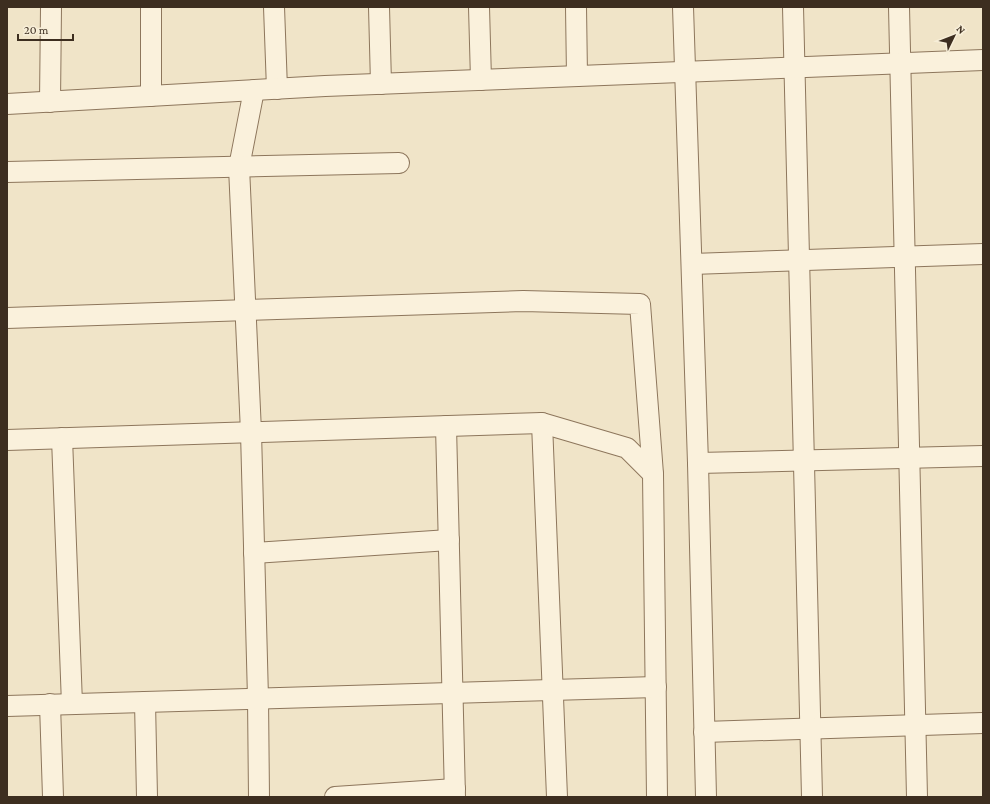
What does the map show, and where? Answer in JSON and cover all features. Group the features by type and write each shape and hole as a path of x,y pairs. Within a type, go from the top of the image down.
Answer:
{"street":[{"path":"50,102 51,7"},
{"path":"151,7 151,96"},
{"path":"274,7 276,89"},
{"path":"379,7 381,84"},
{"path":"479,7 481,80"},
{"path":"576,7 577,76"},
{"path":"683,7 698,463 706,797"},
{"path":"793,7 812,797"},
{"path":"899,7 917,797"},
{"path":"7,104 381,84 983,60"},
{"path":"254,90 239,166 251,432 259,797"},
{"path":"7,172 399,163"},
{"path":"692,264 983,254"},
{"path":"7,318 523,301 640,304 653,474 657,797"},
{"path":"7,440 542,423 627,448 653,474"},
{"path":"542,423 554,690 557,797"},
{"path":"335,797 455,793 446,426"},
{"path":"62,438 72,704"},
{"path":"698,463 983,456"},
{"path":"254,553 449,540"},
{"path":"7,706 656,687"},
{"path":"145,702 147,797"},
{"path":"50,704 53,797"},
{"path":"704,732 983,723"}]}
